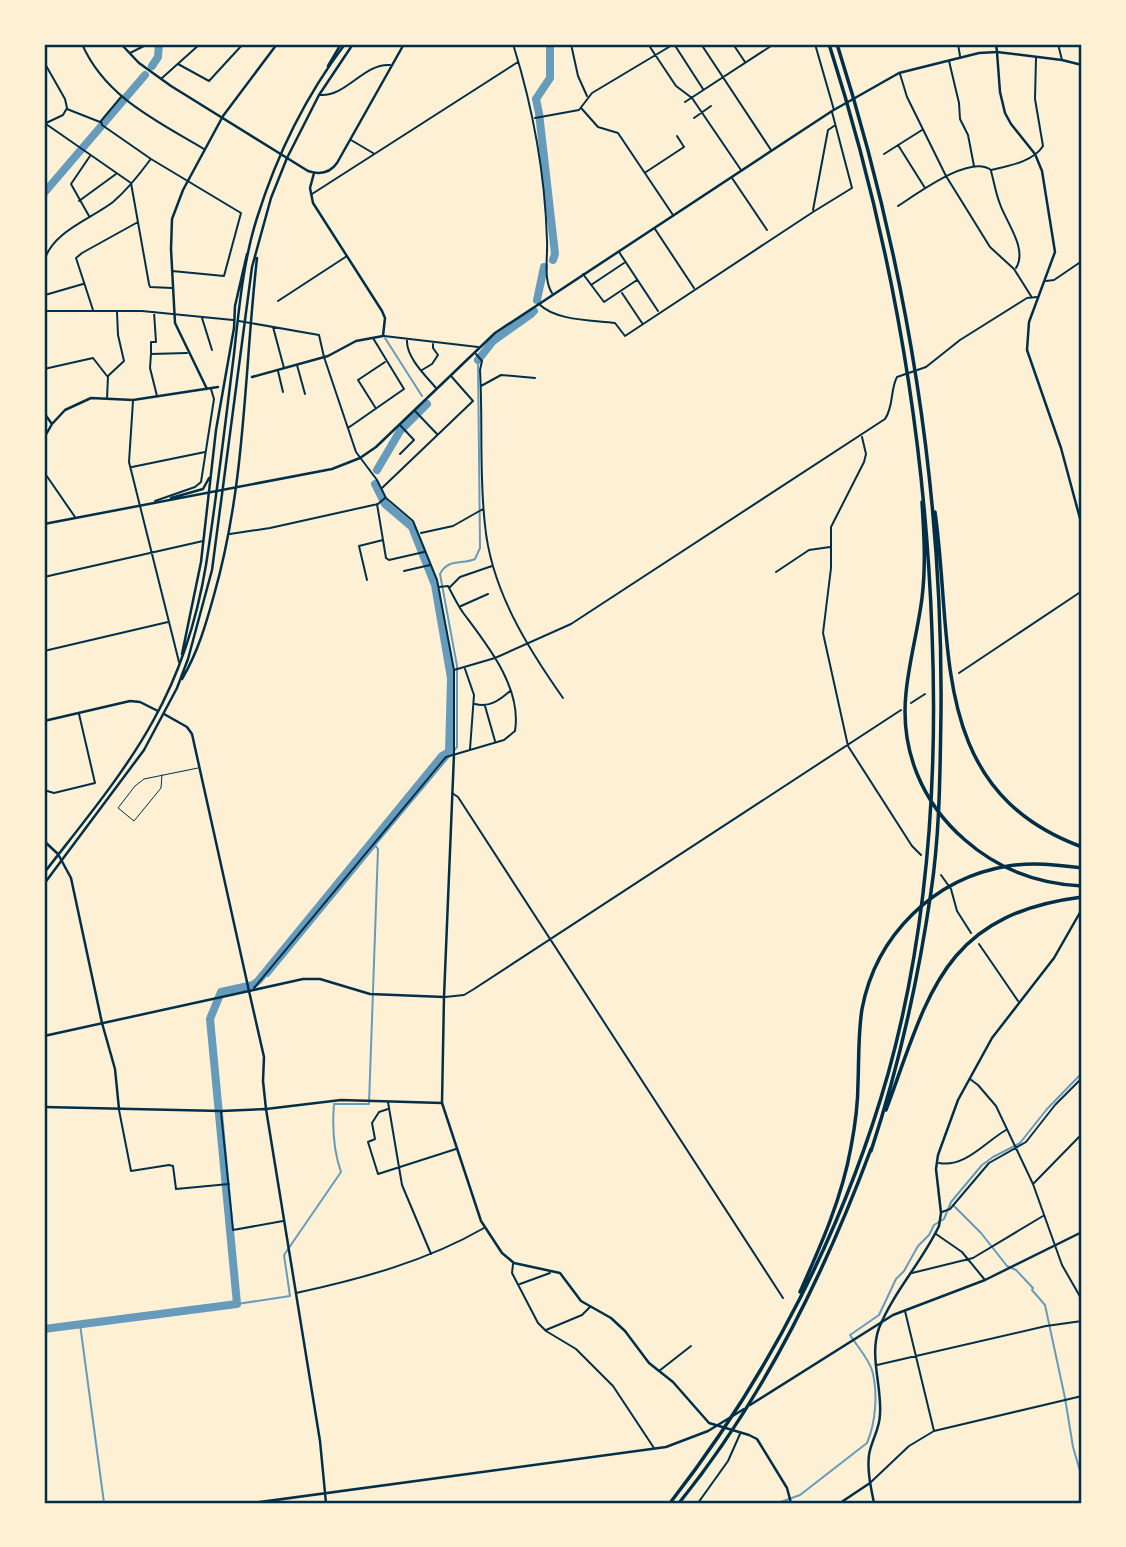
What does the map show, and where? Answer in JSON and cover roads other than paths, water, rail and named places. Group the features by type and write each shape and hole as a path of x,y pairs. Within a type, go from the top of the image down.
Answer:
{"highway":[{"path":"670,1503 717,1439 779,1337 813,1273 851,1183 881,1096 903,1012 928,857 933,773 933,660 919,454 907,365 879,223 849,107 829,44"},
{"path":"838,44 885,219 914,363 936,528 954,695 962,725 972,753 987,778 1017,811 1044,830 1082,847"},
{"path":"871,1151 895,1075 910,1014 935,857 941,782 941,663 936,528"},
{"path":"925,533 922,596 905,704 909,745 919,781 943,818 981,853 1027,877 1082,886"},
{"path":"779,1337 838,1199 854,1126 859,1030 865,995 877,963 899,928 925,902 951,884 995,869 1037,864 1082,868"},
{"path":"679,1503 723,1443 760,1385 814,1286 843,1222 927,1001 953,959 980,933 1010,915 1037,905 1082,897"}],"main road":[{"path":"121,44 162,78 314,173 325,173 335,167 404,44"},
{"path":"209,388 176,329 171,271 172,219 187,182 223,116 277,44"},
{"path":"44,873 137,748 159,712 180,664 200,601 214,514 237,306 250,243 280,153 302,107 343,44"},
{"path":"177,688 206,597 221,512 252,267 271,198 287,158 319,95 353,44"},
{"path":"996,44 1000,92 1005,113 1035,155 1042,171 1055,248 1027,329 1027,349 1069,473 1082,526"},
{"path":"44,524 332,469 360,458 402,426 436,388 495,333 741,170 880,82 900,73 979,53 997,52 1082,65"},
{"path":"252,377 324,357 356,341 383,336 385,318 382,311 313,203 311,181 314,173"},
{"path":"44,884 132,767 164,715 201,640 230,534 237,487 257,254"},
{"path":"180,664 204,541 211,476 236,328"},
{"path":"44,438 61,413 78,402 91,398 134,400 218,387"},
{"path":"44,413 52,424"},
{"path":"162,502 203,489 211,476"},
{"path":"44,721 135,701 159,712"},
{"path":"164,715 190,730 264,1057 266,1109 320,1441 326,1503"},
{"path":"454,754 442,1103 485,1228 502,1253 514,1263 554,1271 565,1278 578,1297 614,1320 632,1337 649,1363 682,1391 709,1423 753,1437 761,1444 787,1488 791,1503"},
{"path":"44,762 44,788"},
{"path":"44,841 58,854 72,885 102,1023 115,1069 119,1109"},
{"path":"874,1503 869,1455 879,1426 880,1411 876,1341 894,1297 935,1234 941,1213 937,1162 942,1139 968,1079 992,1038 1054,958 1082,909"},
{"path":"44,1036 303,979 320,979 370,994 444,997"},
{"path":"44,1107 221,1111 266,1109 318,1101 442,1103"},
{"path":"253,1503 675,1444 716,1427 883,1320 985,1280 1082,1232"},
{"path":"840,1503 870,1483"}],"street":[{"path":"82,44 96,70 121,97 204,149"},
{"path":"130,54 148,44"},
{"path":"162,78 200,44"},
{"path":"178,64 209,80 243,44"},
{"path":"513,44 536,118 546,226 547,282 553,294"},
{"path":"571,44 578,76 587,97"},
{"path":"648,44 676,86 692,98 741,170"},
{"path":"536,118 572,113 581,109 587,97 674,44 704,90"},
{"path":"701,44 771,151"},
{"path":"733,44 745,63"},
{"path":"685,102 774,44"},
{"path":"538,303 547,311 558,314 615,323 625,336 852,188 816,44"},
{"path":"958,44 961,57"},
{"path":"1058,44 1062,60"},
{"path":"898,206 946,176 974,166 991,170 1007,167 1035,155 1043,146 1035,99 1036,58"},
{"path":"949,60 960,118 968,135 974,166"},
{"path":"312,194 518,61"},
{"path":"44,62 65,99 67,109 63,115 45,124 131,183 150,287 173,288"},
{"path":"319,95 332,93 377,66 390,65"},
{"path":"900,73 907,97 946,176 990,247 1014,269 1031,297"},
{"path":"101,122 121,97"},
{"path":"694,118 711,106"},
{"path":"67,109 94,122 101,122"},
{"path":"581,109 598,127 618,133 673,215"},
{"path":"101,122 105,128 150,159 240,211 242,217 225,275 171,271"},
{"path":"813,212 828,130 835,125"},
{"path":"884,154 923,129"},
{"path":"645,173 684,147 677,136"},
{"path":"350,140 374,154"},
{"path":"898,145 926,189"},
{"path":"90,217 71,184 91,155"},
{"path":"44,262 46,254 58,239 115,200 150,159"},
{"path":"991,170 998,201 1014,234 1019,255 1014,269"},
{"path":"79,201 117,173"},
{"path":"732,177 767,230"},
{"path":"93,310 76,261 78,255 139,221"},
{"path":"654,228 695,289"},
{"path":"618,251 659,313"},
{"path":"278,301 348,256"},
{"path":"1045,281 1054,280 1082,261"},
{"path":"591,285 625,262"},
{"path":"583,274 604,302 637,280"},
{"path":"45,295 84,284"},
{"path":"44,288 44,309 202,316 319,335 324,357 360,458 373,473 386,498 410,517 419,533 438,587 454,670 454,754"},
{"path":"621,291 643,324"},
{"path":"454,670 495,658 571,624 885,419 889,413 893,385 897,377 926,366 960,340 1031,297 1038,298"},
{"path":"108,376 124,361 118,335 118,311"},
{"path":"154,312 156,342 151,342 150,354 157,397"},
{"path":"202,316 212,350"},
{"path":"272,326 284,368"},
{"path":"383,336 478,347"},
{"path":"348,428 404,389 373,337"},
{"path":"407,339 407,347 436,388"},
{"path":"421,370 438,355 433,348 433,341"},
{"path":"150,354 187,352"},
{"path":"475,354 481,358 484,524 493,565 512,617 536,662 563,698"},
{"path":"44,369 93,358 108,376 107,399"},
{"path":"376,408 358,380 386,361"},
{"path":"296,364 305,394"},
{"path":"278,370 283,392"},
{"path":"382,488 473,401 450,375"},
{"path":"481,386 501,375 536,378"},
{"path":"150,503 199,485 214,399 209,388"},
{"path":"134,400 129,453 131,467 180,664"},
{"path":"416,412 438,435"},
{"path":"400,454 414,440 402,426"},
{"path":"861,436 866,454 864,462 833,521 823,633 848,746 912,846 921,855"},
{"path":"131,467 205,452"},
{"path":"44,472 76,518"},
{"path":"230,534 270,528 377,504 386,498"},
{"path":"377,504 386,558 389,560 425,551"},
{"path":"419,533 453,526 484,508"},
{"path":"368,579 359,545 384,540"},
{"path":"44,577 204,541"},
{"path":"776,572 809,550 831,547"},
{"path":"404,571 430,565"},
{"path":"449,588 460,577 493,565"},
{"path":"249,991 259,985 443,760 507,738 516,727 511,690 495,658 449,588 446,585 438,587"},
{"path":"959,673 1082,591"},
{"path":"460,607 488,594"},
{"path":"44,651 168,622"},
{"path":"465,668 474,689 470,749"},
{"path":"473,704 485,706 511,690"},
{"path":"911,703 925,694"},
{"path":"485,706 495,742"},
{"path":"444,997 464,995 901,710"},
{"path":"159,712 164,715"},
{"path":"44,788 54,793 95,783 79,713"},
{"path":"452,793 458,797 783,1298"},
{"path":"941,875 951,889 957,911 971,933"},
{"path":"979,944 1019,1003"},
{"path":"941,1213 950,1209 989,1163 1026,1142 1055,1105 1082,1078"},
{"path":"968,1079 991,1100 1007,1129 1033,1184 1062,1265 1082,1300"},
{"path":"387,1101 408,1202 431,1254"},
{"path":"119,1109 131,1171 173,1166 176,1189 229,1184"},
{"path":"388,1109 379,1112 372,1123 375,1139 368,1142 378,1174 457,1149"},
{"path":"221,1111 233,1230 285,1221"},
{"path":"937,1162 958,1163 1007,1129"},
{"path":"1033,1184 1079,1137"},
{"path":"909,1273 969,1260 1044,1215"},
{"path":"296,1293 335,1284 431,1254 454,1246 485,1228"},
{"path":"935,1234 955,1247 985,1280"},
{"path":"514,1263 511,1269 538,1323 576,1349 613,1386 654,1449"},
{"path":"519,1284 554,1271"},
{"path":"546,1331 582,1315 591,1307"},
{"path":"905,1310 934,1431"},
{"path":"876,1365 1046,1326 1082,1321"},
{"path":"658,1371 691,1346"},
{"path":"870,1483 909,1446 934,1431 1082,1396"},
{"path":"698,1503 728,1461 741,1433"}],"lane":[{"path":"162,775 161,788 134,821 118,808 138,783 145,779 162,775 200,767"}],"waterway":[{"path":"152,66 158,57 159,44"},
{"path":"550,44 550,78 536,99 555,254 553,260"},
{"path":"44,193 145,75"},
{"path":"537,300 544,267"},
{"path":"478,360 493,341 534,311"},
{"path":"385,338 422,396"},
{"path":"237,1304 290,1296 284,1255 341,1172 334,1138 334,1104 369,1104 378,849 375,845 457,747 457,666 440,574 451,564 475,559 480,548 478,360"},
{"path":"377,470 400,431 427,404"},
{"path":"44,1329 237,1304 210,1019 221,992 253,985 258,981 442,756 449,752 451,678 435,585 412,527 385,504 375,484"},
{"path":"268,976 375,846"},
{"path":"778,1503 800,1495 867,1443 874,1416 874,1379 868,1361 850,1335 879,1315 896,1279 904,1271 918,1246 934,1225 944,1219 951,1202 982,1165 1020,1143 1047,1109 1082,1073"},
{"path":"954,1206 981,1233 1007,1266 1016,1270 1033,1288 1045,1305 1073,1447 1082,1478"},
{"path":"80,1324 104,1503"}]}
